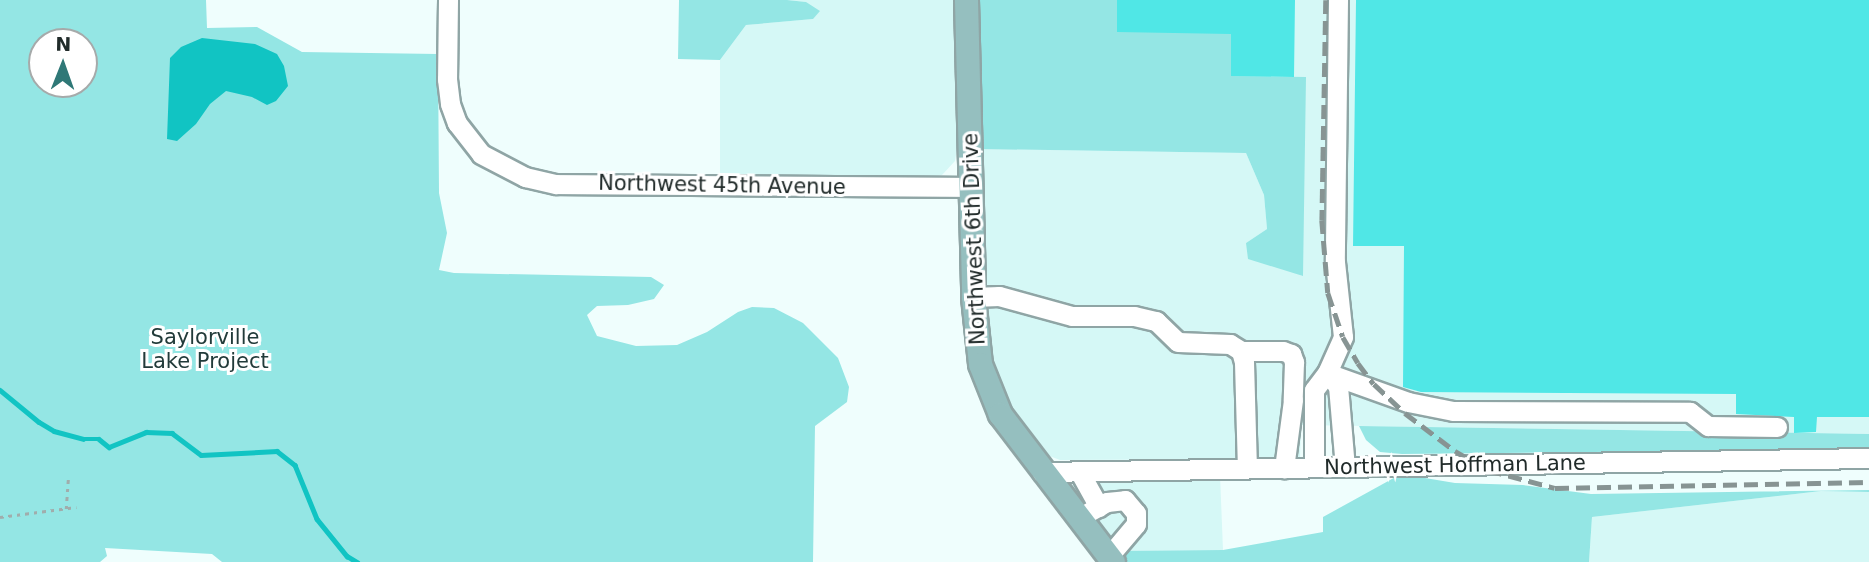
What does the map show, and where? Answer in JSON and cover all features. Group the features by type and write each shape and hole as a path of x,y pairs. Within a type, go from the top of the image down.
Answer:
{"main road":[{"name":"Northwest 6th Drive","path":"966,0 973,297 978,351 985,384 1000,414 1111,559"}],"street":[{"name":"Northwest 45th Avenue","path":"448,0 450,104 457,123 481,154 525,177 556,184 970,187"},
{"path":"1314,467 1314,390 1327,373 1343,337 1335,262 1338,0"},
{"path":"973,297 999,296 1072,316 1134,316 1156,321 1178,342 1230,344 1241,351 1283,351 1291,354 1294,362 1293,400 1284,468"},
{"path":"1241,351 1244,362 1247,468"},
{"path":"1327,373 1408,402 1453,411 1690,412 1708,426 1777,427"},
{"path":"1327,373 1338,386 1345,467"},
{"name":"Northwest Hoffman Lane","path":"1042,472 1869,458"},
{"path":"1079,471 1099,507"},
{"path":"1079,518 1107,502 1125,500 1136,513 1136,524 1111,559"}],"path":[{"path":"66,509 68,479"},
{"path":"0,517 76,507"}],"shaded area":[{"path":"787,0 954,0 958,143 955,161 942,175 923,179 720,175 720,60 746,25 813,19 806,2"},
{"path":"1117,0 1869,0 1869,434 1301,425 1300,459 1060,460 1039,452 1023,434 985,361 975,149 1246,153 1264,195 1267,229 1246,243 1302,276 1231,76 1231,45 1117,32"},
{"path":"202,38 255,44 277,54 284,66 288,86 276,101 267,105 252,97 226,91 210,104 196,124 177,141 167,139 170,58 181,47"},
{"path":"1220,475 1223,550 1112,551 1074,499 1071,487 1075,481"},
{"path":"1821,491 1869,492 1869,562 1589,562 1592,517"}],"green space":[{"name":"Saylorville Lake Project","path":"0,0 206,0 207,28 257,27 302,52 438,54 439,193 447,233 439,270 454,273 651,277 664,285 654,299 628,305 597,306 587,315 597,336 636,346 677,345 707,332 738,312 752,307 774,308 803,323 838,358 849,387 847,402 815,426 813,562 222,562 212,554 105,548 107,556 100,562 0,562"},
{"path":"679,0 787,0 806,2 820,11 813,19 746,25 720,60 678,59"},
{"path":"972,0 1117,0 1231,34 1231,76 1306,77 1303,276 1248,259 1246,243 1267,229 1264,195 1246,153 975,149"},
{"path":"1359,426 1869,434 1869,449 1402,454 1380,452 1366,440"},
{"path":"1401,474 1455,483 1523,485 1591,494 1869,490 1869,492 1821,491 1592,517 1589,562 1121,562 1112,551 1223,550 1323,532 1323,517"}],"building":[{"path":"1117,0 1295,0 1294,77 1231,76 1231,34 1117,32"},
{"path":"1356,0 1869,0 1869,417 1817,417 1816,432 1794,433 1794,417 1736,414 1736,394 1421,392 1403,387 1404,246 1353,246"}],"waterway":[{"path":"0,390 54,431 83,439 99,439 109,447 146,432 172,433 201,455 277,451 295,465 317,519 347,556 357,562"}],"railway":[{"path":"1326,0 1322,220 1328,293 1343,337 1358,363 1374,384 1405,413 1455,451 1488,470 1555,488 1869,482"}]}
